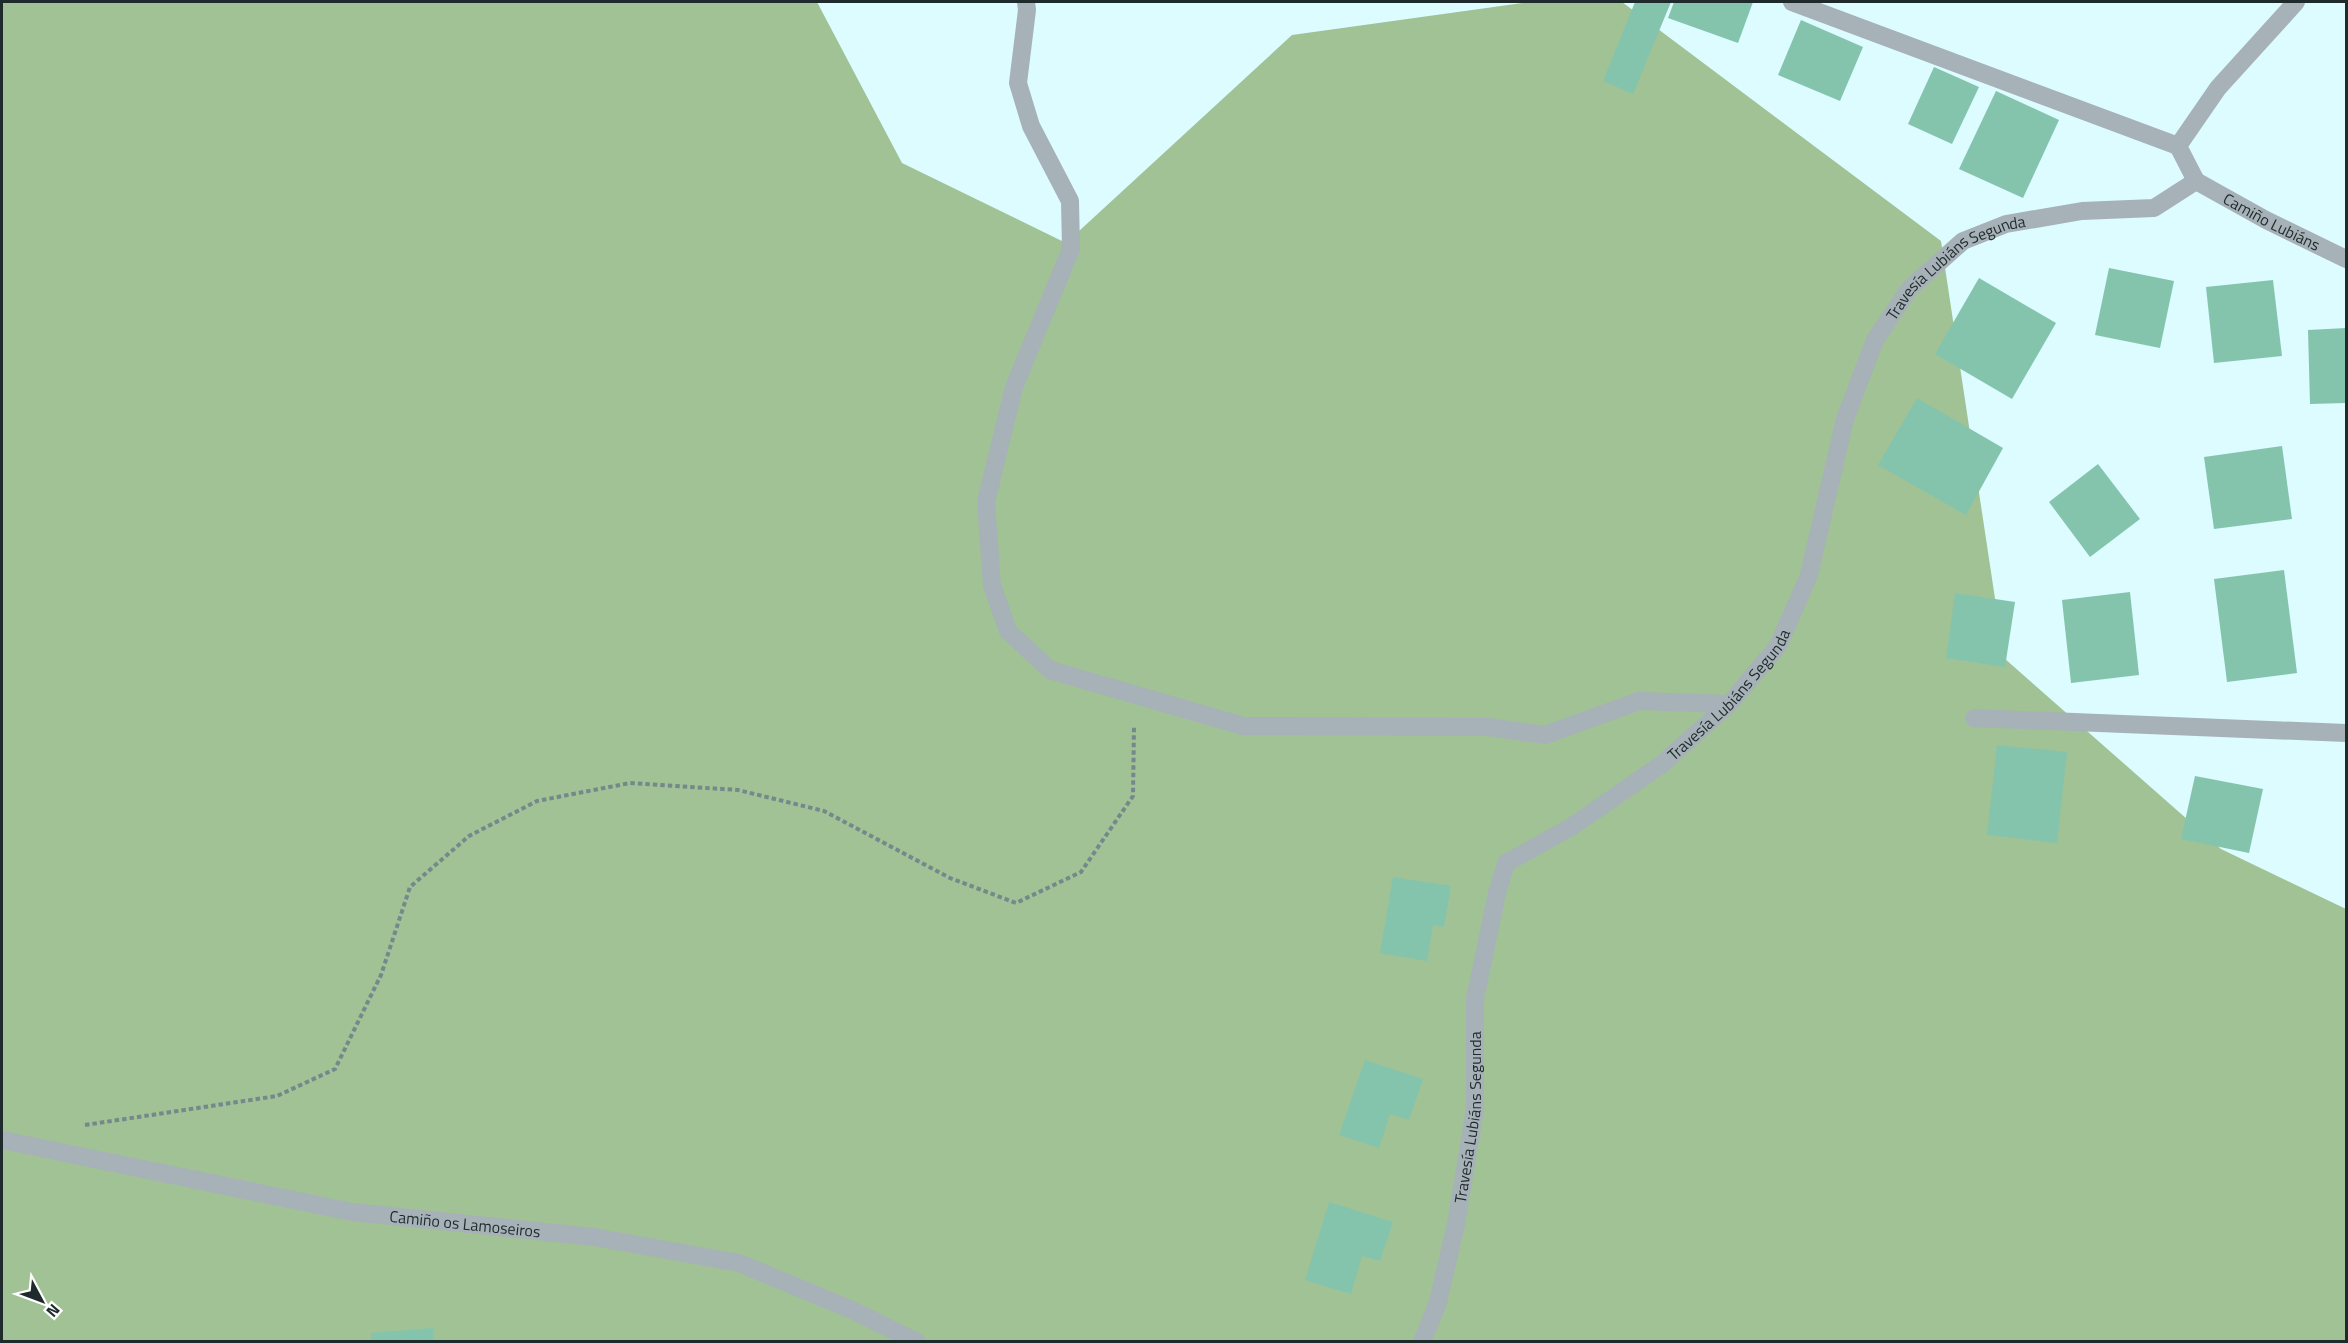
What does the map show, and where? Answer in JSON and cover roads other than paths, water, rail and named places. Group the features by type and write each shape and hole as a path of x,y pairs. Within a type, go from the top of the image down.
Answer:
{"street":[{"path":"1026,2 1018,83 1031,126 1070,201 1071,249 1014,387 986,502 992,585 1008,631 1050,670 1243,726 1489,728 1545,735 1639,701 1729,704"},
{"path":"1792,2 2178,146 2196,181"},
{"path":"2178,146 2218,88 2296,2"},
{"name":"Camiño Lubiáns","path":"2196,181 2266,220 2346,259"},
{"name":"Travesía Lubiáns Segunda","path":"1422,1341 1438,1302 1460,1201 1475,1109 1475,999 1497,893 1506,863 1571,827 1662,764 1729,704 1778,646 1809,575 1845,419 1875,340 1910,288 1963,241 2006,224 2082,212 2154,208 2196,181"},
{"path":"1974,718 2346,733"},
{"name":"Camiño os Lamoseiros","path":"2,1140 352,1212 594,1237 739,1263 852,1310 917,1341"}]}
